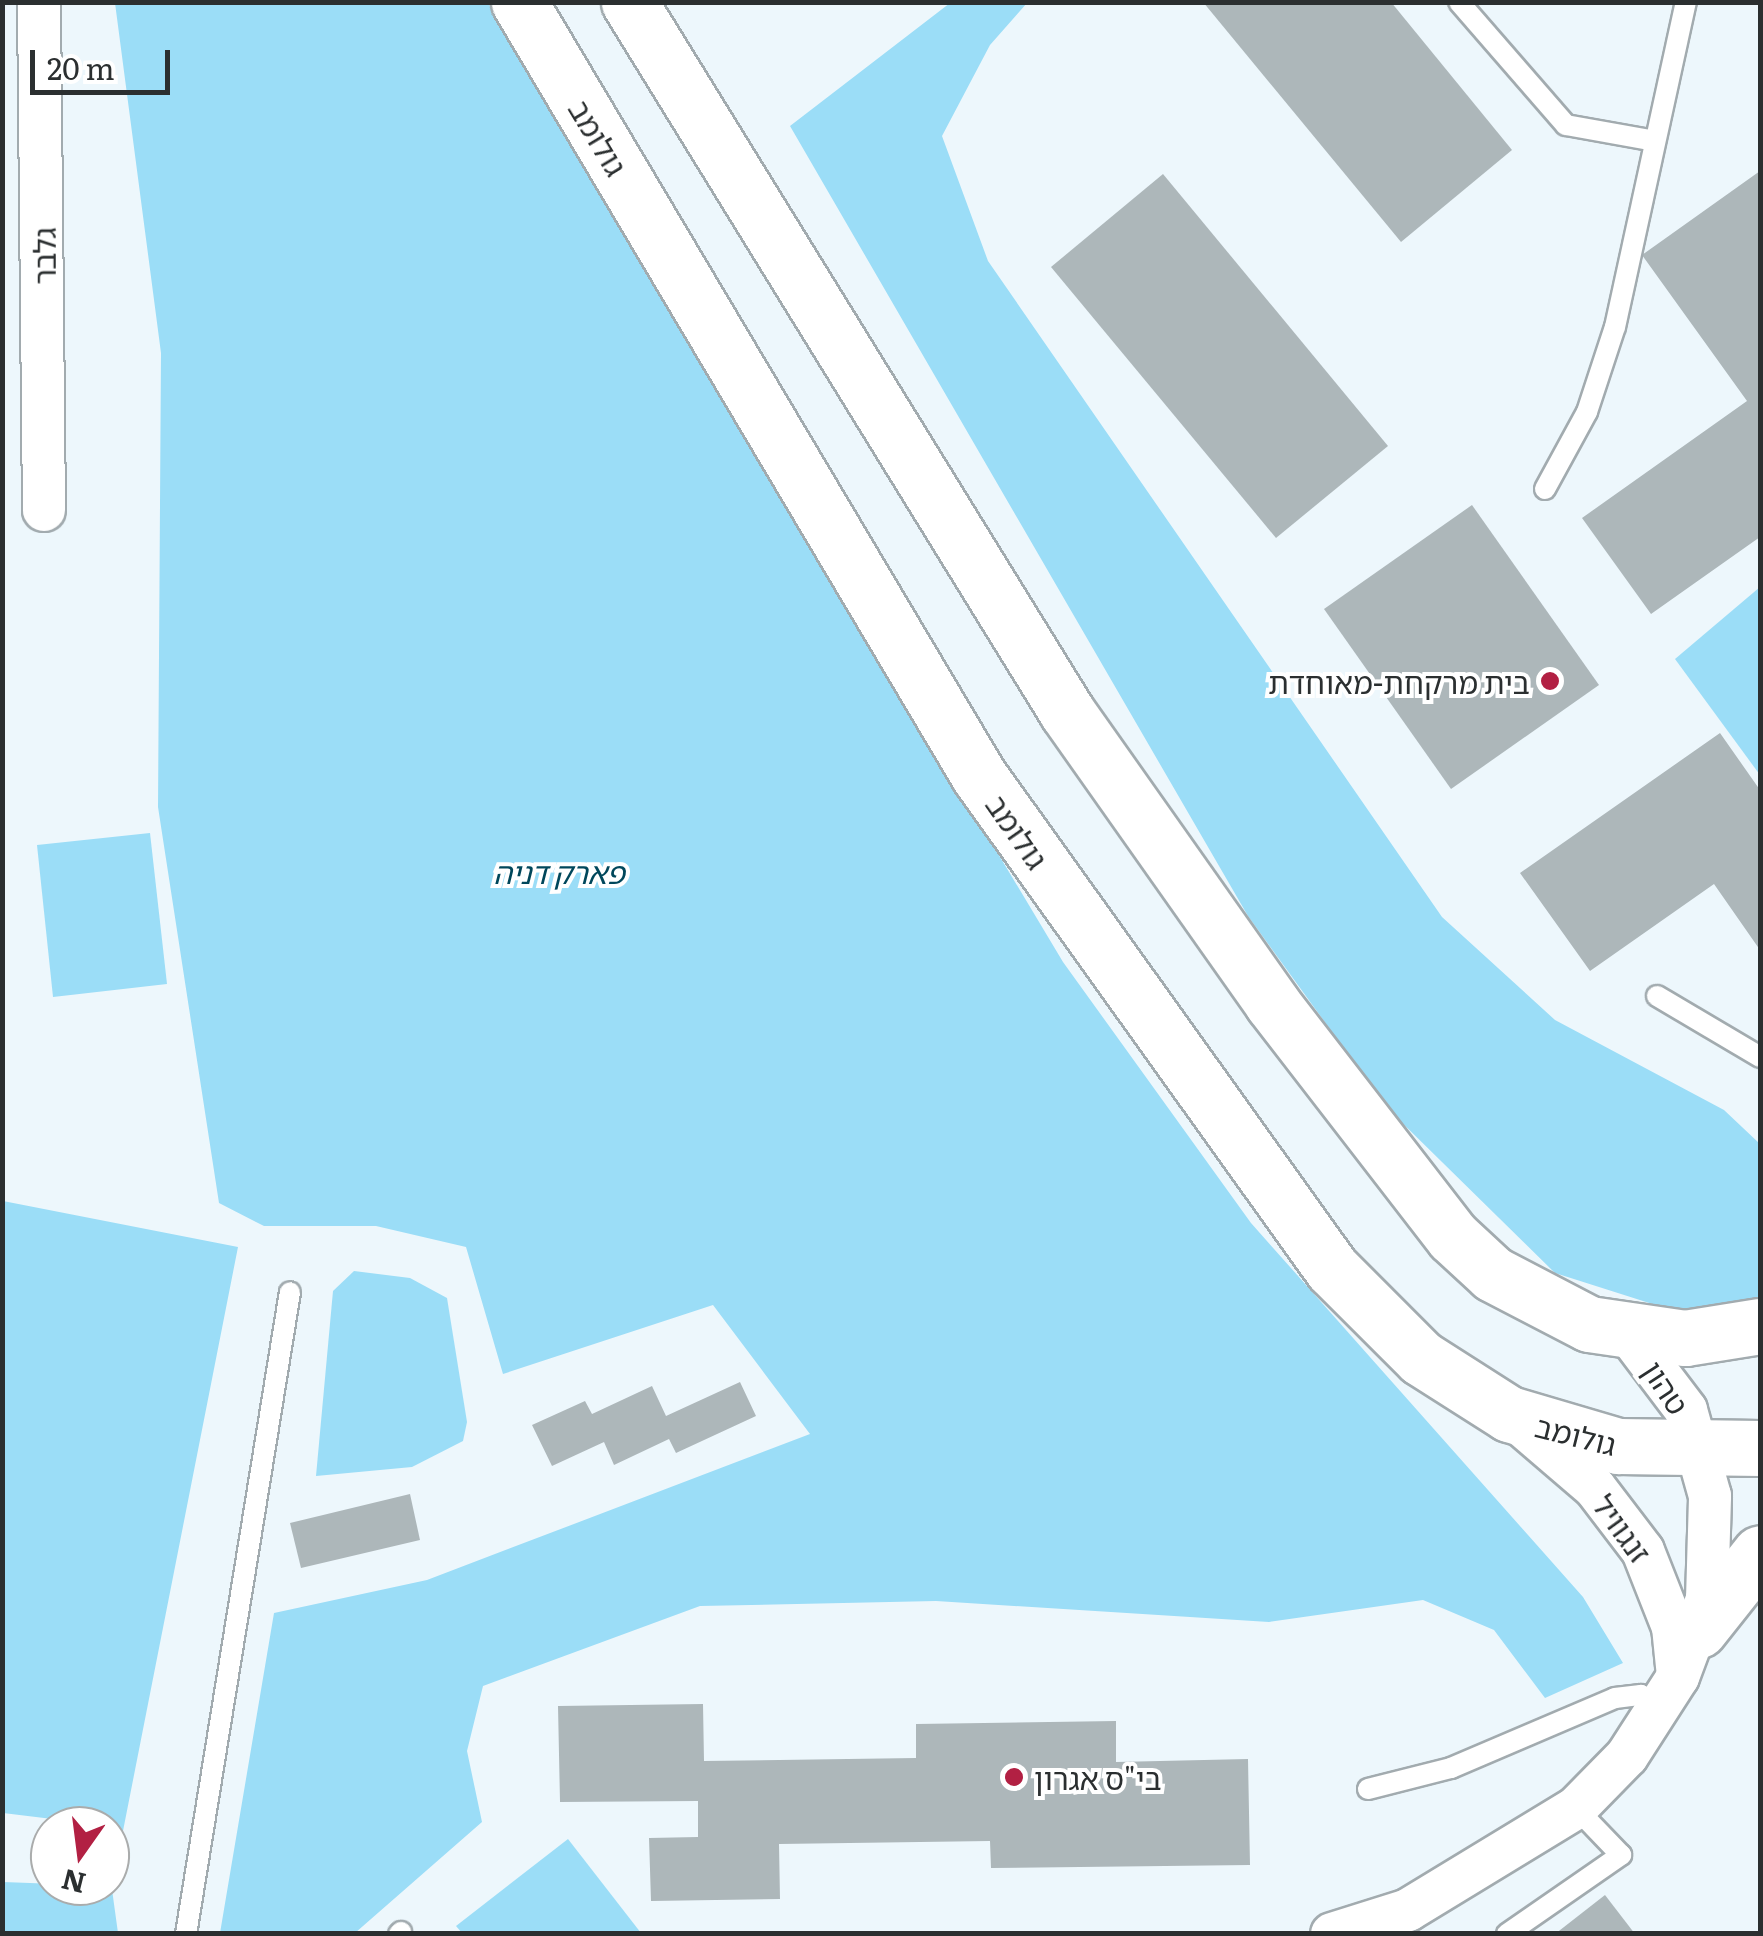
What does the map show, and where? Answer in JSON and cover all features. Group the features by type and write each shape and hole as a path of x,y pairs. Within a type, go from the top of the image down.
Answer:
{"main road":[{"name":"גולומב","path":"519,2 1012,824 1332,1268 1420,1358 1508,1414 1618,1446 1701,1454"},
{"path":"629,2 1067,712 1272,1004 1493,1274 1551,1309 1630,1336"},
{"name":"טהון","path":"1630,1336 1760,1326"},
{"path":"1701,1454 1760,1448"},
{"path":"1679,1673 1760,1553"}],"street":[{"name":"גלבר","path":"39,2 44,510"},
{"name":"טהון","path":"1630,1336 1666,1376 1701,1454"},
{"name":"זנגוויל","path":"1508,1414 1595,1488 1643,1550 1673,1627 1679,1673"},
{"path":"1332,1934 1408,1910 1576,1808 1679,1673 1712,1562 1701,1454"}],"lane":[{"path":"1459,2 1566,125 1655,142"},
{"path":"1545,490 1587,412 1614,327 1686,2"},
{"path":"1658,996 1760,1056"},
{"path":"186,1934 290,1292"},
{"path":"1368,1789 1450,1768 1679,1673"},
{"path":"1507,1934 1621,1856 1576,1808"}],"green space":[{"name":"פארק דניה","path":"115,3 488,3 1063,962 1251,1223 1583,1597 1623,1663 1545,1698 1494,1630 1423,1600 1269,1622 936,1601 700,1606 483,1686 467,1751 482,1822 355,1933 220,1933 274,1613 427,1580 810,1434 713,1305 503,1374 466,1247 376,1226 264,1226 219,1203 158,807 161,353"},
{"path":"950,3 1027,3 990,45 942,136 988,261 1442,917 1555,1020 1724,1110 1760,1144 1760,1300 1687,1315 1555,1273 1387,1108 1248,916 790,126"},
{"path":"1760,587 1760,775 1675,659"},
{"path":"150,833 167,984 53,997 37,845"},
{"path":"3,1201 238,1247 128,1806 30,1806 30,1816 3,1813"},
{"path":"354,1271 410,1278 447,1298 467,1422 463,1441 412,1467 316,1476 333,1291"},
{"path":"568,1839 641,1933 462,1933 456,1926"},
{"path":"3,1882 30,1883 30,1906 114,1906 118,1933 3,1933"}],"building":[{"path":"1203,2 1391,2 1512,150 1401,242"},
{"path":"1760,171 1760,537 1651,614 1582,518 1747,401 1642,255"},
{"path":"1163,174 1388,446 1276,538 1051,267"},
{"path":"1472,505 1599,685 1451,789 1324,609"},
{"path":"1720,733 1760,790 1760,950 1714,884 1590,971 1520,873"},
{"path":"740,1382 756,1416 676,1453 669,1439 614,1465 604,1442 552,1466 532,1425 585,1401 592,1414 652,1386 666,1416"},
{"path":"410,1494 420,1540 301,1568 290,1523"},
{"path":"703,1704 704,1761 916,1758 916,1724 1116,1721 1116,1762 1248,1759 1250,1865 991,1868 990,1841 779,1844 780,1899 651,1901 649,1838 698,1837 698,1801 560,1802 558,1706"},
{"path":"1605,1895 1635,1934 1555,1934"}],"place":[{"name":"בית מרקחת-מאוחדת","path":"1550,681"},
{"name":"בי\"ס אגרון","path":"1014,1777"}]}
